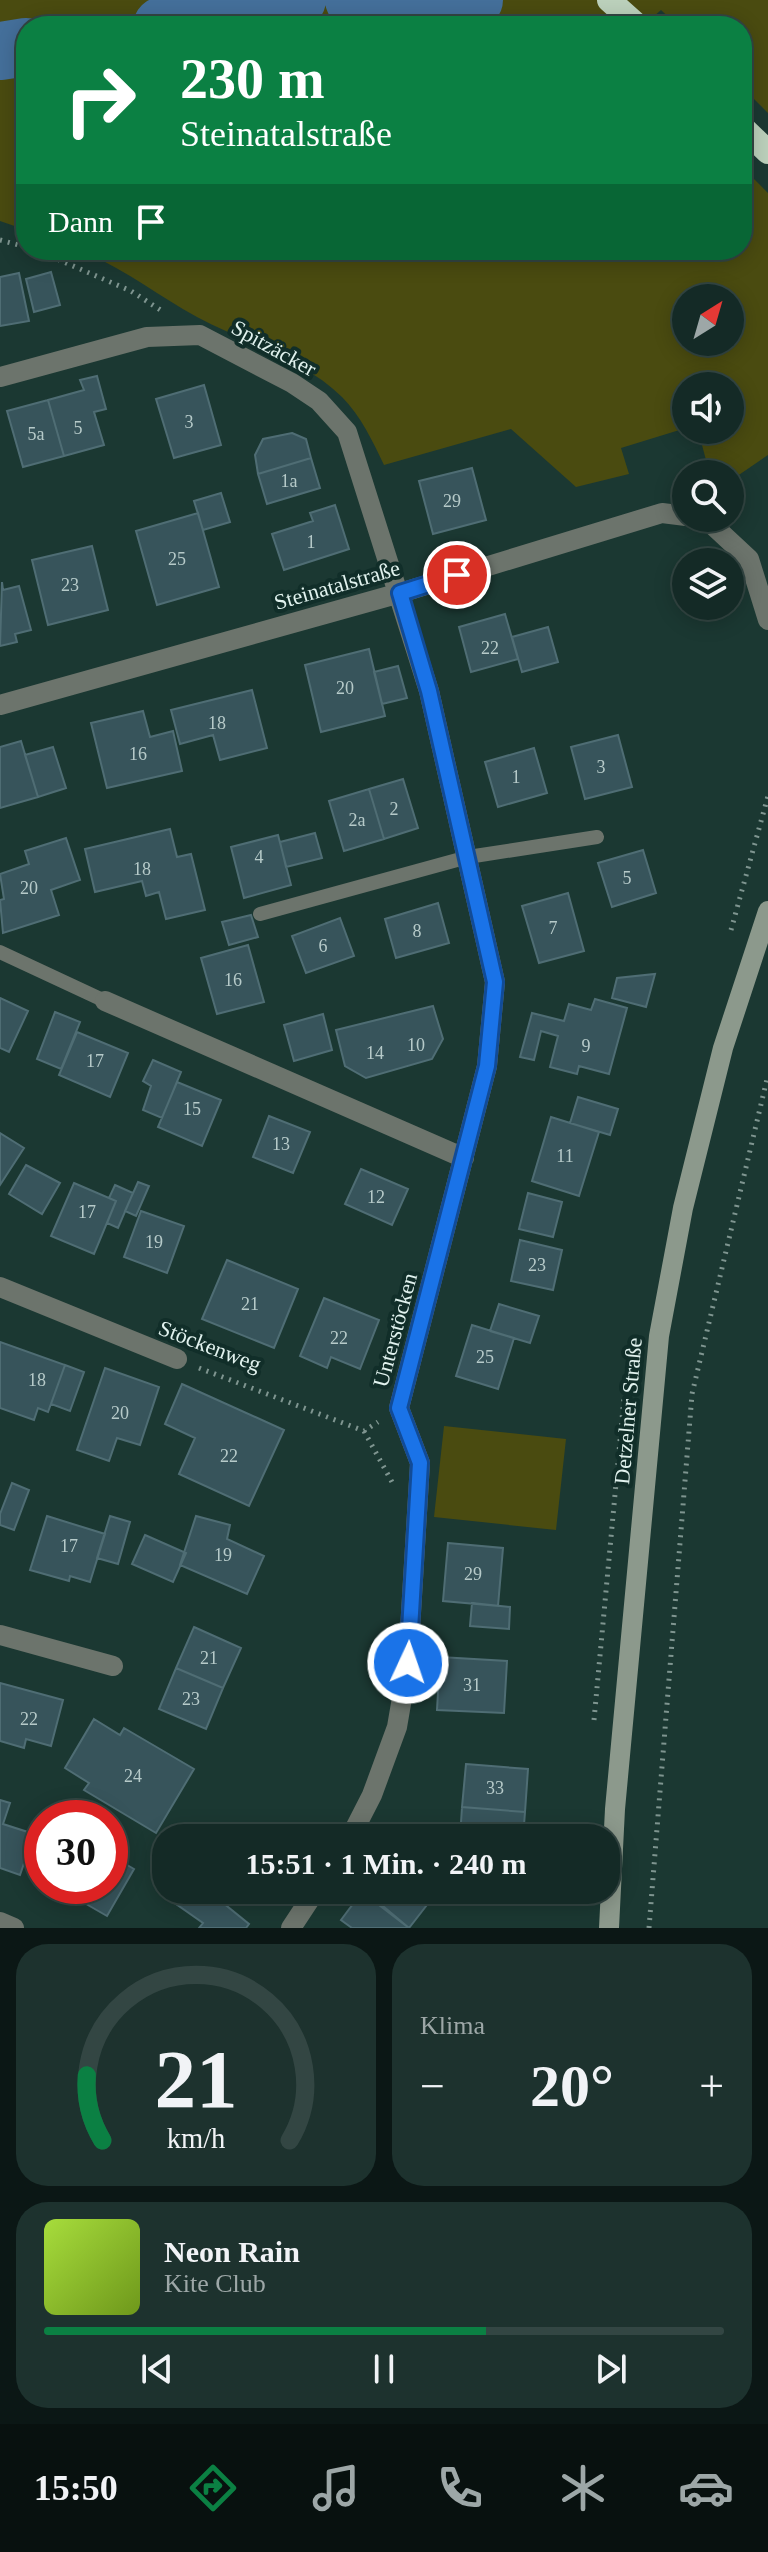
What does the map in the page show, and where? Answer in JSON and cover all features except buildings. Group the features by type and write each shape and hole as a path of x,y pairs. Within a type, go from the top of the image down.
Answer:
{"highway":[{"path":"609,0 627,16"},
{"path":"752,137 768,152"}],"street":[{"name":"Spitzäcker","path":"0,377 147,337 200,335 292,383 319,401 347,432 400,593"},
{"name":"Steinatalstraße","path":"0,705 400,593 662,513 672,514"},
{"path":"720,532 749,559 768,620"},
{"name":"Unterstöcken","path":"357,1824 372,1795 397,1727 408,1663 420,1463 399,1408 487,1066 495,982 429,691 400,593"},
{"name":"Detzelner Straße","path":"609,1928 615,1809 659,1336 683,1208 723,1048 768,911"},
{"path":"105,1001 464,1158"},
{"name":"Stöckenweg","path":"0,1287 177,1359"},
{"path":"0,1635 113,1666"},
{"path":"291,1928 307,1904"},
{"path":"0,1922 14,1928"}],"lane":[{"path":"260,914 468,857 597,837"},
{"path":"0,952 105,1001"}],"path":[{"path":"59,260 131,291 200,335"},
{"path":"649,1928 692,1394 768,1075"},
{"name":"Stöckenweg","path":"177,1359 364,1431 399,1408"}],"shaded area":[{"path":"0,0 768,0 768,113 752,97 752,16 667,16 661,10 654,16 16,16 16,227 0,221"},
{"path":"752,177 768,193 768,455 744,471 744,460 706,460 702,444 744,444 744,372 672,372 672,432 621,448 629,474 576,487 511,429 384,465 355,412 326,384 291,362 197,317 101,260 752,260"},
{"path":"444,1426 566,1439 556,1530 434,1517"}],"waterway":[{"path":"214,16 297,0"},
{"path":"354,0 448,11 474,0"},
{"path":"0,51 16,49"}],"route":[{"path":"408,1663 420,1463 399,1408 487,1066 495,982 429,691 400,593 457,575"}]}
